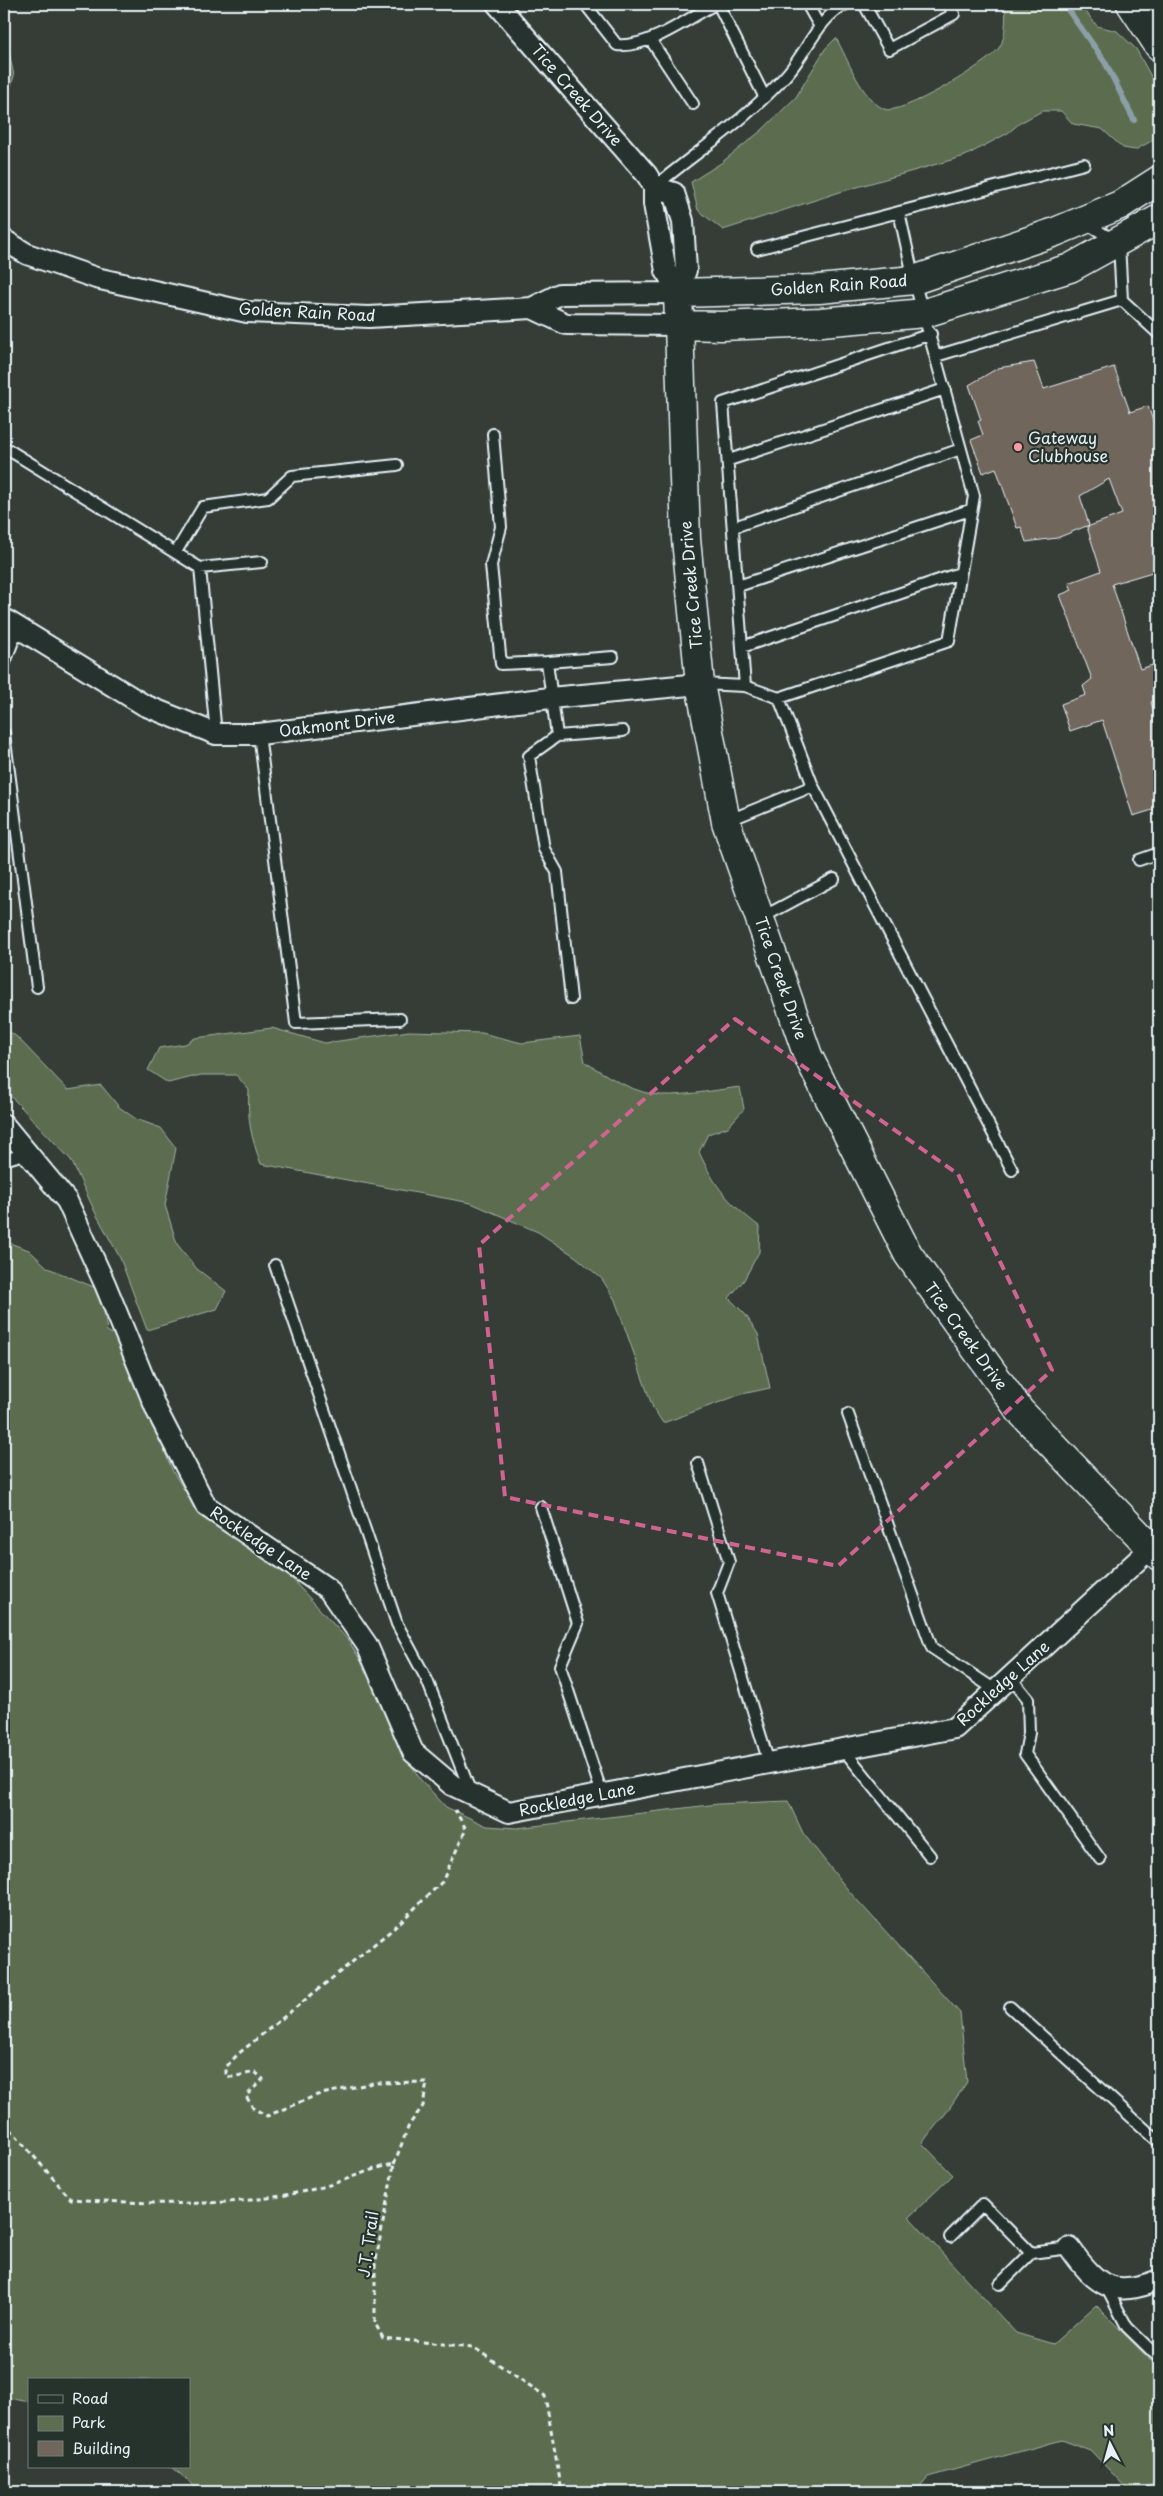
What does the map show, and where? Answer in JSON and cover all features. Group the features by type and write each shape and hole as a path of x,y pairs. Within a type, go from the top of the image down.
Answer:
{"street":[{"name":"Tice Creek Drive","path":"497,4 647,175 654,187 654,204 666,271 678,292 686,539 700,684 726,822 808,1056 908,1254 1020,1411 1156,1547"},
{"path":"1131,4 1159,46"},
{"name":"Golden Rain Road","path":"4,240 27,254 96,278 247,312 369,317 532,308 560,294 819,289 914,280 1082,221 1120,205 1159,180"},
{"name":"Golden Rain Road","path":"532,308 566,324 721,326 821,322 928,323 1070,268 1119,243 1159,219"},
{"name":"Oakmont Drive","path":"11,623 144,706 216,734 259,734 550,698 700,684"},
{"name":"Rockledge Lane","path":"4,1125 67,1201 105,1284 157,1411 206,1506 328,1589 367,1645 413,1752 452,1785 509,1812 954,1728 1156,1547"},
{"path":"1070,2248 1086,2271 1106,2287 1138,2288 1159,2280"}],"lane":[{"path":"585,4 617,45 630,46 650,39 716,4 764,96"},
{"path":"806,4 820,28"},
{"path":"654,187 748,112 788,73 834,10 846,4"},
{"path":"864,4 889,49 954,14 948,4"},
{"path":"650,39 693,104"},
{"path":"757,249 1084,164"},
{"path":"700,684 745,686 779,698 949,641 970,510 974,496 928,323 914,280 900,212"},
{"path":"1082,221 1119,243 1122,300 1159,334"},
{"path":"936,356 1122,300"},
{"path":"745,686 729,460 723,403 928,323"},
{"path":"729,460 945,389"},
{"path":"493,434 500,527 491,565 501,664 613,656"},
{"path":"4,447 200,568 262,562"},
{"path":"734,527 961,449"},
{"path":"176,552 203,507 268,498 292,476 397,464"},
{"path":"738,586 970,510"},
{"path":"200,568 216,734"},
{"path":"742,647 960,573"},
{"path":"4,665 11,623"},
{"path":"547,662 550,698 557,736"},
{"path":"779,698 813,786 1012,1170"},
{"path":"571,999 557,872 544,849 529,756 557,736 623,731"},
{"path":"4,732 37,987"},
{"path":"259,734 296,1023 400,1019"},
{"path":"726,822 813,786"},
{"path":"1139,860 1159,854"},
{"path":"760,918 834,880"},
{"path":"4,1160 27,1153"},
{"path":"275,1265 397,1624 427,1680 472,1795"},
{"path":"848,1414 932,1648 1004,1684 1028,1699 1029,1733 1025,1754 1100,1859"},
{"path":"698,1462 729,1562 717,1593 769,1763"},
{"path":"541,1507 578,1624 560,1666 602,1794"},
{"path":"844,1749 930,1856"},
{"path":"1010,2007 1159,2142"},
{"path":"950,2237 983,2204 1031,2253"},
{"path":"1000,2284 1031,2253 1070,2248"},
{"path":"1106,2287 1127,2327 1159,2358"}],"path":[{"path":"4,2122 71,2199 172,2205 251,2200 319,2188 371,2168 394,2164 409,2125 423,2106 427,2082 373,2083 317,2095 267,2116 252,2108 246,2096 263,2079 255,2072 232,2078 226,2076 226,2068 238,2054 393,1929 442,1882 466,1829 452,1804"},
{"name":"J.T. Trail","path":"394,2164 374,2266 375,2324 384,2338 473,2346 545,2396 562,2492"}],"highlighted area":[{"path":"735,1019 958,1174 1052,1370 838,1566 505,1497 479,1245"}],"green space":[{"path":"1006,4 1080,4 1097,26 1117,31 1136,49 1159,91 1159,136 1135,150 1123,148 1102,129 1073,124 1061,111 1042,111 1020,123 1008,133 965,156 840,192 723,230 698,210 691,182 721,163 762,130 796,97 825,49 836,38 868,96 884,109 893,109 907,105 943,87 992,56 1002,43"},
{"path":"4,45 8,47 14,76 4,109"},
{"path":"4,1028 17,1037 68,1090 101,1085 119,1107 136,1119 161,1128 176,1148 165,1205 177,1244 197,1269 226,1291 217,1309 147,1330 120,1258 95,1212 71,1160 4,1089"},
{"path":"272,1028 325,1043 409,1031 482,1033 522,1043 580,1036 585,1062 617,1081 642,1092 672,1095 740,1087 744,1109 728,1127 708,1134 699,1152 711,1176 724,1194 739,1210 760,1227 759,1252 744,1280 729,1298 745,1314 758,1334 770,1388 742,1394 663,1423 653,1408 615,1300 602,1279 576,1257 538,1232 471,1203 261,1164 250,1128 249,1090 236,1075 201,1075 168,1083 148,1070 159,1048 185,1044 195,1038"},
{"path":"4,1241 29,1250 48,1268 101,1290 107,1331 118,1337 173,1472 191,1500 218,1526 293,1580 348,1640 368,1673 403,1752 420,1779 446,1807 487,1826 517,1828 718,1804 788,1801 803,1833 848,1890 960,2013 967,2082 946,2113 922,2143 953,2175 909,2217 1016,2333 1053,2344 1096,2305 1159,2369 1159,2480 1138,2492 1130,2492 1091,2451 1062,2440 928,2477 915,2492 201,2492 173,2468 190,2468 190,2378 28,2378 28,2402 4,2397"}],"building":[{"path":"1034,362 1044,389 1114,367 1130,412 1148,406 1159,439 1159,570 1112,584 1140,669 1159,663 1159,699 1151,702 1159,729 1159,808 1133,816 1102,720 1070,731 1061,704 1086,695 1083,686 1092,679 1060,595 1072,590 1069,583 1101,571 1087,527 1122,514 1109,479 1080,496 1089,525 1057,538 1026,542 1021,527 1017,528 996,468 983,473 971,440 983,435 978,421 981,420 969,385 998,368"}],"waterway":[{"path":"1064,4 1105,62 1134,120"}],"place":[{"name":"Gateway Clubhouse","path":"1018,447"}]}
